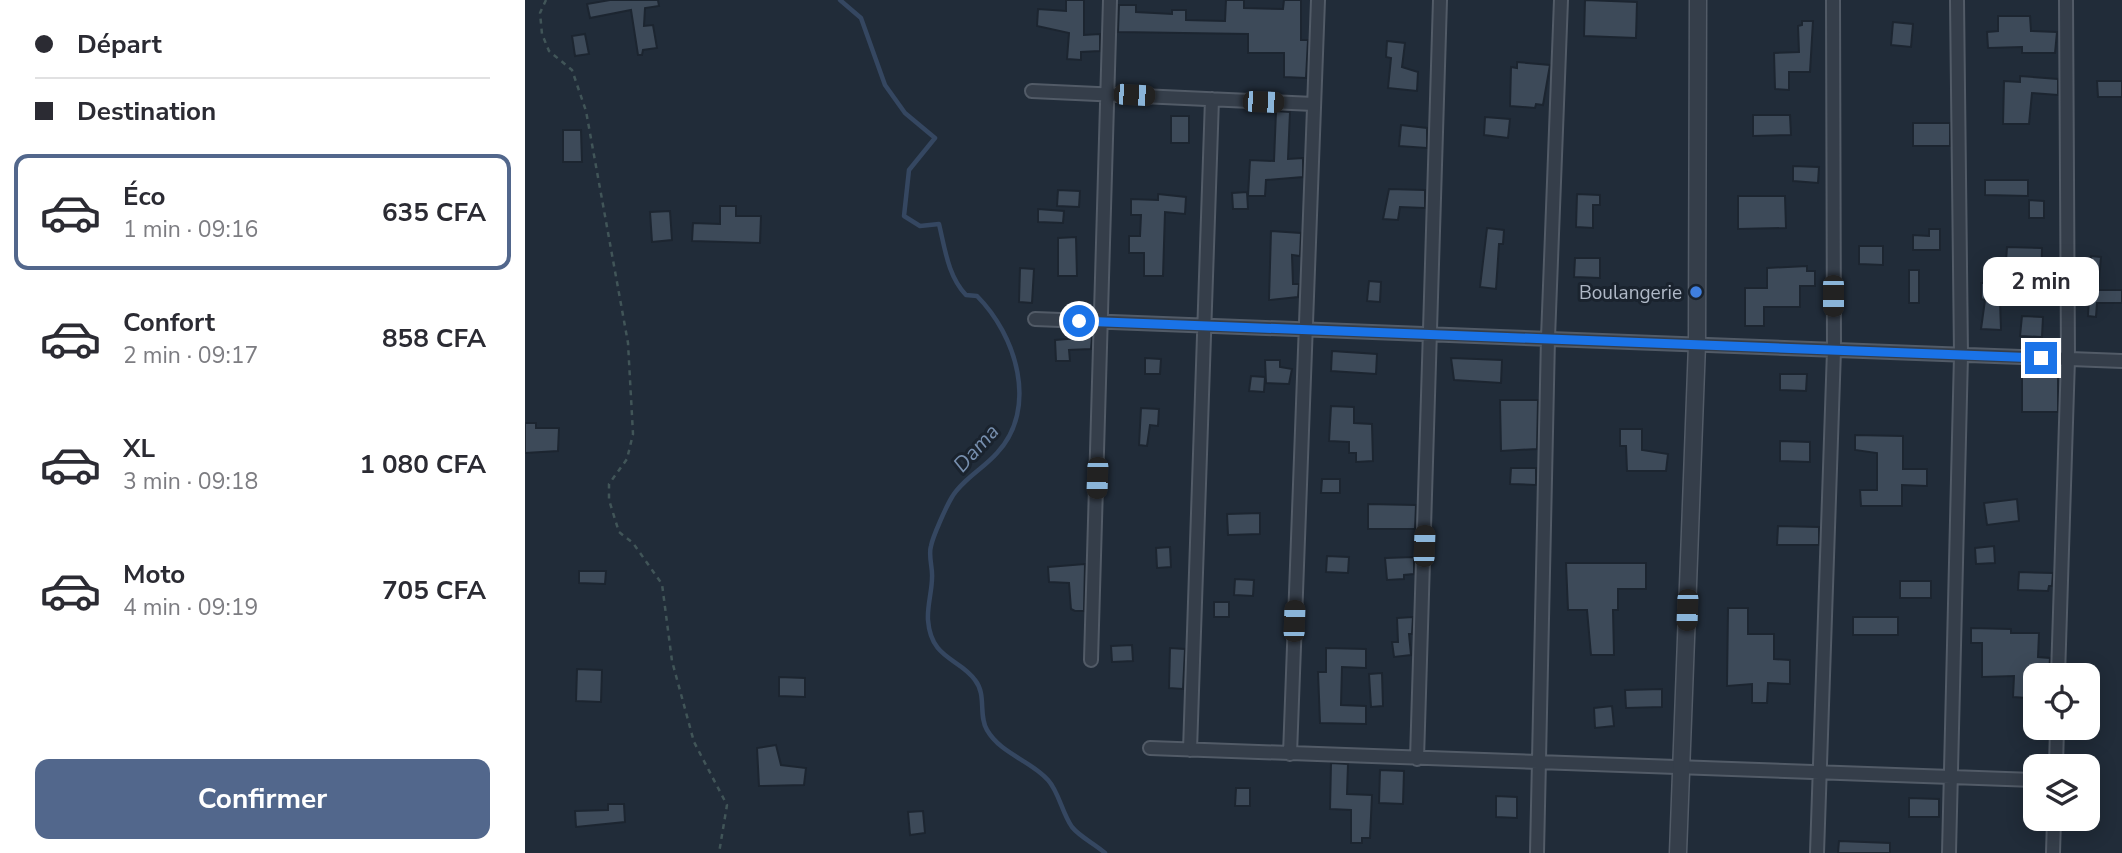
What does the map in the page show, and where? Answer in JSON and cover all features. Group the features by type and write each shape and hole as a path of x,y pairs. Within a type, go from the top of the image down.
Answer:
{"street":[{"path":"1091,660 1110,0"},
{"path":"1290,754 1318,0"},
{"path":"1417,759 1440,0"},
{"path":"1537,853 1548,338 1561,0"},
{"path":"1678,853 1697,344 1697,0"},
{"path":"1817,853 1834,350 1833,0"},
{"path":"1949,853 1961,355 1957,0"},
{"path":"2058,663 2068,359 2066,0"},
{"path":"1032,91 1314,104"},
{"path":"1190,750 1202,326 1212,99"},
{"path":"1035,319 2122,361"},
{"path":"1150,748 2023,780"},
{"path":"2053,853 2054,831"}],"path":[{"path":"546,0 540,13 542,34 549,51 572,70 586,111 628,343 633,434 627,458 609,484 609,500 619,532 633,544 663,584 672,662 694,742 727,805 719,853"}],"building":[{"path":"610,0 658,0 659,6 645,8 644,26 653,25 657,48 643,50 642,55 638,55 631,10 590,18 587,4"},
{"path":"1066,0 1084,0 1084,35 1100,34 1100,51 1081,52 1081,60 1067,59 1069,33 1037,26 1038,9 1066,11"},
{"path":"1226,0 1244,0 1244,8 1283,9 1284,0 1301,0 1301,40 1308,40 1306,78 1284,77 1284,53 1248,53 1248,34 1118,32 1119,5 1136,5 1136,12 1172,14 1172,10 1186,10 1186,20 1225,21"},
{"path":"1585,0 1637,2 1636,38 1584,36"},
{"path":"1998,16 2030,16 2031,31 2057,32 2055,53 2022,53 2022,47 1988,48 1987,32 1998,31"},
{"path":"1802,21 1813,21 1810,72 1789,72 1789,90 1775,89 1774,53 1799,52 1798,26 1802,25"},
{"path":"1893,22 1913,24 1911,47 1891,45"},
{"path":"585,34 589,54 575,56 572,36"},
{"path":"1387,41 1405,43 1402,67 1418,72 1417,91 1388,88 1391,58 1386,57"},
{"path":"1517,62 1550,65 1543,105 1536,104 1535,108 1510,106 1511,67 1517,68"},
{"path":"2020,76 2058,79 2058,95 2032,93 2029,124 2003,124 2004,81 2020,82"},
{"path":"2097,81 2122,81 2122,97 2098,97"},
{"path":"1276,111 1290,112 1288,159 1303,158 1303,177 1266,180 1265,196 1248,196 1250,160 1274,161"},
{"path":"1753,115 1790,115 1791,135 1753,136"},
{"path":"1171,116 1189,116 1189,143 1171,143"},
{"path":"1485,117 1510,119 1508,138 1484,135"},
{"path":"1913,123 1950,123 1950,146 1913,146"},
{"path":"1401,125 1427,128 1427,148 1399,146"},
{"path":"563,130 581,130 582,162 563,162"},
{"path":"1793,166 1819,167 1818,183 1793,181"},
{"path":"1985,180 2028,180 2028,196 1985,195"},
{"path":"1389,189 1425,190 1425,208 1400,207 1398,220 1383,219"},
{"path":"1058,190 1080,191 1079,207 1057,206"},
{"path":"1247,192 1248,209 1233,209 1232,193"},
{"path":"1158,194 1186,197 1185,214 1165,212 1163,276 1144,276 1144,253 1129,253 1129,236 1140,236 1141,215 1131,215 1131,199 1158,200"},
{"path":"1577,194 1600,195 1600,205 1593,205 1593,228 1576,227"},
{"path":"1738,196 1785,196 1786,228 1738,229"},
{"path":"2029,200 2044,201 2044,218 2029,218"},
{"path":"720,206 736,206 736,216 761,216 760,243 692,241 693,223 720,224"},
{"path":"1038,209 1064,211 1063,223 1038,222"},
{"path":"670,211 672,240 652,242 650,212"},
{"path":"1487,228 1504,230 1503,244 1499,244 1496,289 1480,287"},
{"path":"1929,229 1940,229 1940,250 1913,250 1913,235 1929,236"},
{"path":"1271,231 1301,233 1300,256 1292,255 1293,284 1299,284 1298,297 1269,300"},
{"path":"1076,237 1077,276 1058,276 1058,238"},
{"path":"1859,246 1883,246 1883,265 1859,264"},
{"path":"2007,247 2042,248 2041,291 2027,291 2027,263 2006,261"},
{"path":"2091,256 2101,257 2098,290 2122,290 2122,303 2097,303 2096,317 2088,316"},
{"path":"1575,258 1600,258 1600,278 1574,277"},
{"path":"1807,266 1807,271 1815,271 1815,286 1800,286 1800,307 1764,307 1764,326 1745,326 1745,288 1767,288 1767,268"},
{"path":"1020,268 1034,269 1032,303 1019,302"},
{"path":"1909,270 1919,270 1919,303 1909,303"},
{"path":"1369,281 1381,282 1380,302 1367,301"},
{"path":"1981,283 2024,283 2022,302 2000,300 2001,330 1981,329 1985,300 1981,299"},
{"path":"2022,316 2043,317 2042,337 2020,336"},
{"path":"1092,337 1091,349 1069,350 1070,361 1056,361 1055,340"},
{"path":"1332,351 1377,354 1376,374 1331,371"},
{"path":"1145,358 1161,359 1160,374 1145,374"},
{"path":"1451,358 1502,360 1501,383 1454,380"},
{"path":"1265,360 1280,360 1280,367 1292,369 1289,384 1266,383"},
{"path":"2025,366 2058,370 2058,412 2022,412 2022,377"},
{"path":"1780,374 1807,374 1806,391 1780,390"},
{"path":"1251,376 1265,377 1264,392 1249,391"},
{"path":"1500,400 1538,400 1537,449 1501,451"},
{"path":"1331,406 1354,407 1354,423 1372,424 1373,461 1356,462 1356,453 1349,453 1349,442 1329,441"},
{"path":"1141,408 1159,409 1158,426 1150,425 1147,446 1139,445"},
{"path":"525,423 536,423 536,428 559,428 558,451 525,453"},
{"path":"1620,429 1642,429 1642,450 1668,454 1666,471 1627,471 1626,446 1620,446"},
{"path":"1855,435 1903,436 1903,469 1927,469 1927,486 1902,485 1902,506 1861,506 1860,490 1877,490 1877,453 1855,450"},
{"path":"1780,441 1810,442 1810,462 1780,461"},
{"path":"1511,468 1536,468 1536,485 1510,484"},
{"path":"1322,479 1340,479 1340,493 1321,493"},
{"path":"2017,499 2019,521 1987,525 1984,503"},
{"path":"1368,504 1416,505 1415,529 1368,529"},
{"path":"1260,513 1260,534 1228,535 1227,514"},
{"path":"1778,526 1819,527 1819,545 1777,545"},
{"path":"1994,546 1995,563 1976,564 1975,548"},
{"path":"1170,547 1171,567 1157,568 1156,548"},
{"path":"1327,556 1349,557 1348,573 1326,572"},
{"path":"1414,557 1414,574 1404,575 1404,579 1387,580 1385,558"},
{"path":"1566,563 1646,563 1646,589 1618,589 1618,610 1613,610 1614,655 1591,655 1587,610 1568,610"},
{"path":"1085,564 1084,611 1075,611 1071,609 1069,583 1049,582 1048,567"},
{"path":"579,571 606,571 605,584 579,583"},
{"path":"2019,572 2053,573 2052,586 2049,586 2048,591 2018,590"},
{"path":"1235,579 1254,580 1253,596 1234,595"},
{"path":"1900,581 1931,581 1931,598 1900,598"},
{"path":"1214,602 1229,602 1229,617 1214,617"},
{"path":"1728,608 1748,608 1748,634 1774,634 1774,659 1790,660 1790,684 1768,683 1767,703 1752,703 1752,684 1727,686"},
{"path":"1413,617 1412,634 1409,634 1411,655 1394,657 1392,642 1398,642 1397,618"},
{"path":"1853,617 1898,617 1898,635 1853,635"},
{"path":"1971,628 2039,633 2038,657 2050,658 2050,663 2023,663 2023,698 2013,697 2014,676 1982,677 1982,643 1971,643"},
{"path":"1132,645 1133,661 1112,662 1111,646"},
{"path":"1170,648 1185,649 1183,689 1169,688"},
{"path":"1326,648 1366,649 1366,668 1342,667 1341,705 1366,706 1366,724 1320,723 1318,672 1326,672"},
{"path":"577,669 602,670 601,702 576,701"},
{"path":"1382,673 1383,706 1371,707 1369,674"},
{"path":"779,677 805,678 805,697 779,696"},
{"path":"1662,689 1662,707 1626,708 1625,690"},
{"path":"1612,706 1614,726 1595,728 1594,708"},
{"path":"776,745 781,765 806,768 804,785 759,786 757,748"},
{"path":"1331,763 1348,764 1347,794 1372,795 1370,838 1362,838 1362,843 1351,843 1351,810 1330,809"},
{"path":"1380,770 1404,771 1403,804 1379,803"},
{"path":"1236,788 1250,788 1250,806 1235,806"},
{"path":"1496,796 1517,797 1517,818 1496,817"},
{"path":"1909,798 1939,799 1939,817 1909,817"},
{"path":"608,804 624,804 625,822 576,827 575,811 608,810"},
{"path":"923,811 925,833 910,835 908,812"},
{"path":"1839,841 1890,843 1890,853 1838,853"}],"waterway":[{"name":"Dama","path":"840,0 861,18 885,85 905,113 935,138 909,170 904,216 920,226 939,224 955,279 966,295 977,296 991,312 1012,351 1017,372 1017,415 1010,435 997,453 956,491 932,541 932,583 928,615 930,633 940,651 969,673 979,686 984,724 993,738 1048,780 1072,827 1105,853"}],"place":[{"name":"Boulangerie","path":"1696,292"}],"route":[{"path":"1079,321 2041,358"}]}
